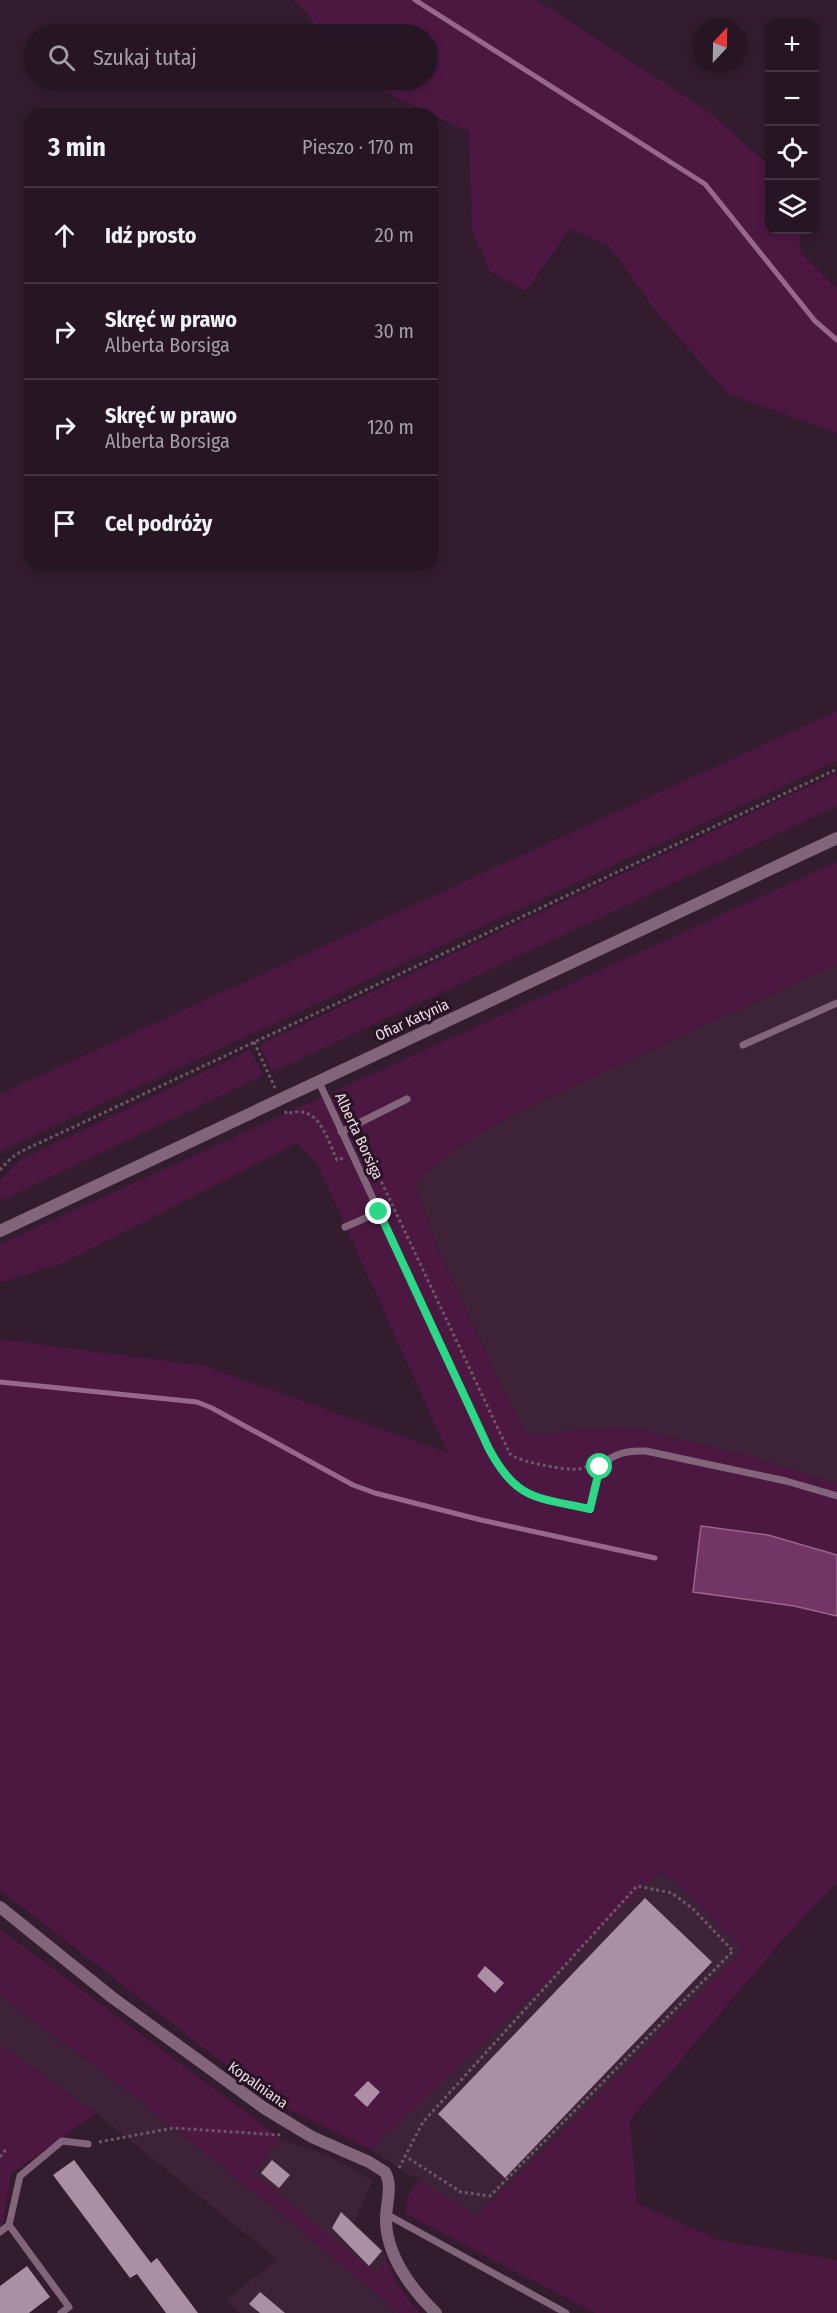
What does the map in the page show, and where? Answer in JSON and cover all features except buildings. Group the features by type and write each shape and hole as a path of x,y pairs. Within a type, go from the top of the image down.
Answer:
{"street":[{"name":"Ofiar Katynia","path":"0,1231 837,838"},
{"name":"Kopalniana","path":"0,1907 113,1998 236,2089 312,2137 380,2167 389,2178 389,2186"},
{"path":"389,2186 386,2214 387,2233 394,2256 414,2288 436,2313"}],"lane":[{"path":"743,1045 837,1002"},
{"name":"Alberta Borsiga","path":"318,1080 501,1471 510,1482 530,1494 590,1509 600,1467 608,1458"},
{"path":"342,1132 407,1099"},
{"path":"345,1227 379,1212"},
{"path":"608,1458 619,1452 646,1451 786,1481 837,1496"},
{"path":"0,2232 9,2225 20,2176 62,2141 88,2144"},
{"path":"386,2214 566,2313"},
{"path":"9,2225 69,2307 62,2313"}],"path":[{"path":"0,1170 20,1152 837,769"},
{"path":"254,1042 270,1078"},
{"path":"287,1114 302,1111 316,1119 337,1161"},
{"path":"365,1147 510,1454 523,1461 578,1469 598,1459 608,1458"},
{"path":"389,2186 423,2122 637,1887 672,1893 693,1909 733,1951 490,2196 461,2192 405,2156"},
{"path":"88,2144 173,2128 286,2136"},
{"path":"0,2157 7,2148"}],"shaded area":[{"path":"293,0 537,0 707,111 765,162 765,234 799,234 800,252 837,289 837,433 728,394 658,314 609,246 570,229 526,291 491,272 472,231 469,132 438,117 438,108 419,108 382,90 438,90 438,24 314,24 306,12"},
{"path":"837,711 837,761 3,1150 0,1154 0,1094"},
{"path":"837,773 837,806 279,1069 271,1070 261,1048 262,1044"},
{"path":"837,862 837,964 517,1112 461,1145 414,1182 438,1250 501,1385 528,1436 585,1429 634,1428 745,1455 837,1484 837,1882 778,1945 630,2120 637,2203 718,2240 837,2260 837,2313 595,2313 406,2214 407,2198 419,2180 477,2216 743,1950 675,1881 660,1872 371,2150 271,2100 0,1890 0,1339 205,1366 448,1453 317,1163 297,1143 63,1263 0,1283 0,1244"},
{"path":"837,964 837,1484 745,1455 634,1428 585,1429 528,1436 501,1385 438,1249 414,1182 461,1145 517,1112"},
{"path":"250,1050 262,1076 0,1201 0,1180 20,1160"},
{"path":"701,1526 768,1535 837,1555 837,1616 794,1606 693,1592"},
{"path":"660,1872 675,1881 743,1950 476,2216 371,2150"},
{"path":"0,1929 280,2138 253,2173 375,2273 387,2261 401,2289 420,2313 399,2313 286,2218 99,2069 0,1996"},
{"path":"0,1996 99,2069 286,2218 399,2313 240,2313 226,2301 277,2259 96,2113 0,2045"},
{"path":"0,2045 96,2113 11,2174 0,2226"},
{"path":"280,2138 328,2156 373,2180 354,2223 384,2252 387,2261 375,2274 253,2173"}],"waterway":[{"path":"415,0 705,184 815,321 837,340"},
{"path":"0,1382 197,1402 353,1485 375,1493 481,1520 655,1558"}],"route":[{"path":"379,1212 489,1449 510,1482 519,1489 543,1499 590,1509 600,1467"}]}
